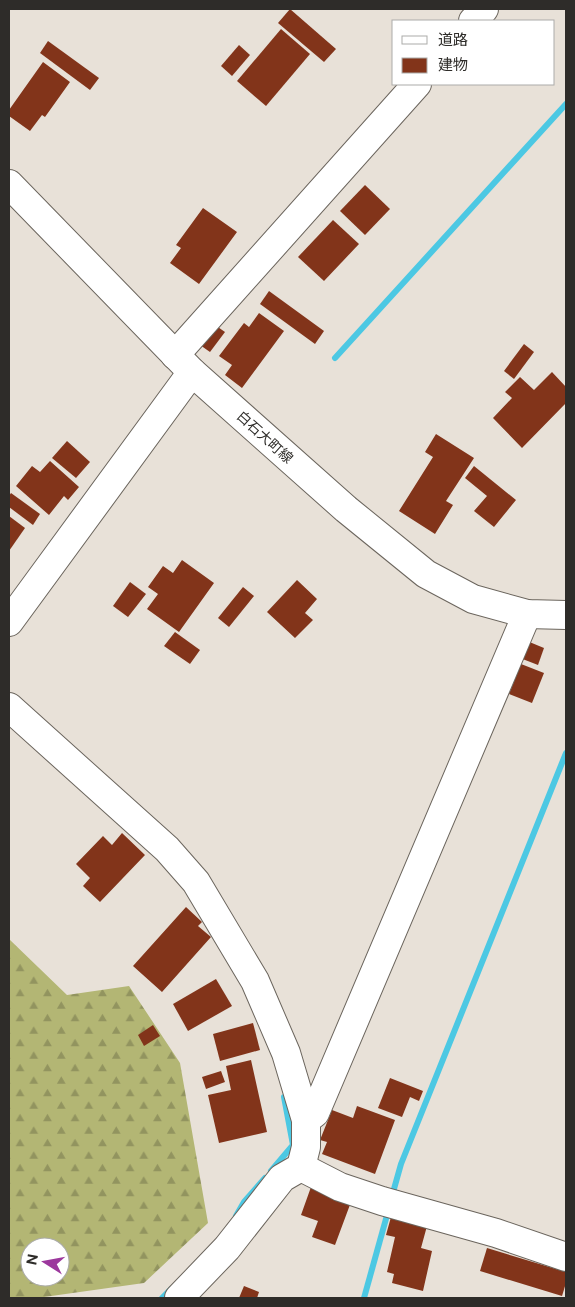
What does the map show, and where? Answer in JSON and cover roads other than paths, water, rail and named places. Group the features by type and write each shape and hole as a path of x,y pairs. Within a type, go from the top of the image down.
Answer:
{"street":[{"path":"474,20 484,9"},
{"path":"9,622 183,363 416,85"},
{"name":"白石大町線","path":"9,184 124,305 183,363 346,509 426,574 473,599 528,614 566,615"},
{"path":"306,1120 315,1113 528,614"},
{"path":"9,706 167,849 196,882 255,980 286,1053 306,1120 306,1148 301,1167 282,1178 227,1248 179,1298"},
{"path":"301,1167 340,1187 390,1204 496,1233 566,1257"}],"waterway":[{"path":"335,358 566,104"},
{"path":"392,1196 401,1164 566,753"},
{"path":"271,1171 293,1145 284,1097"},
{"path":"236,1216 244,1202 265,1178"},
{"path":"364,1298 389,1208"},
{"path":"162,1298 171,1289"}]}
